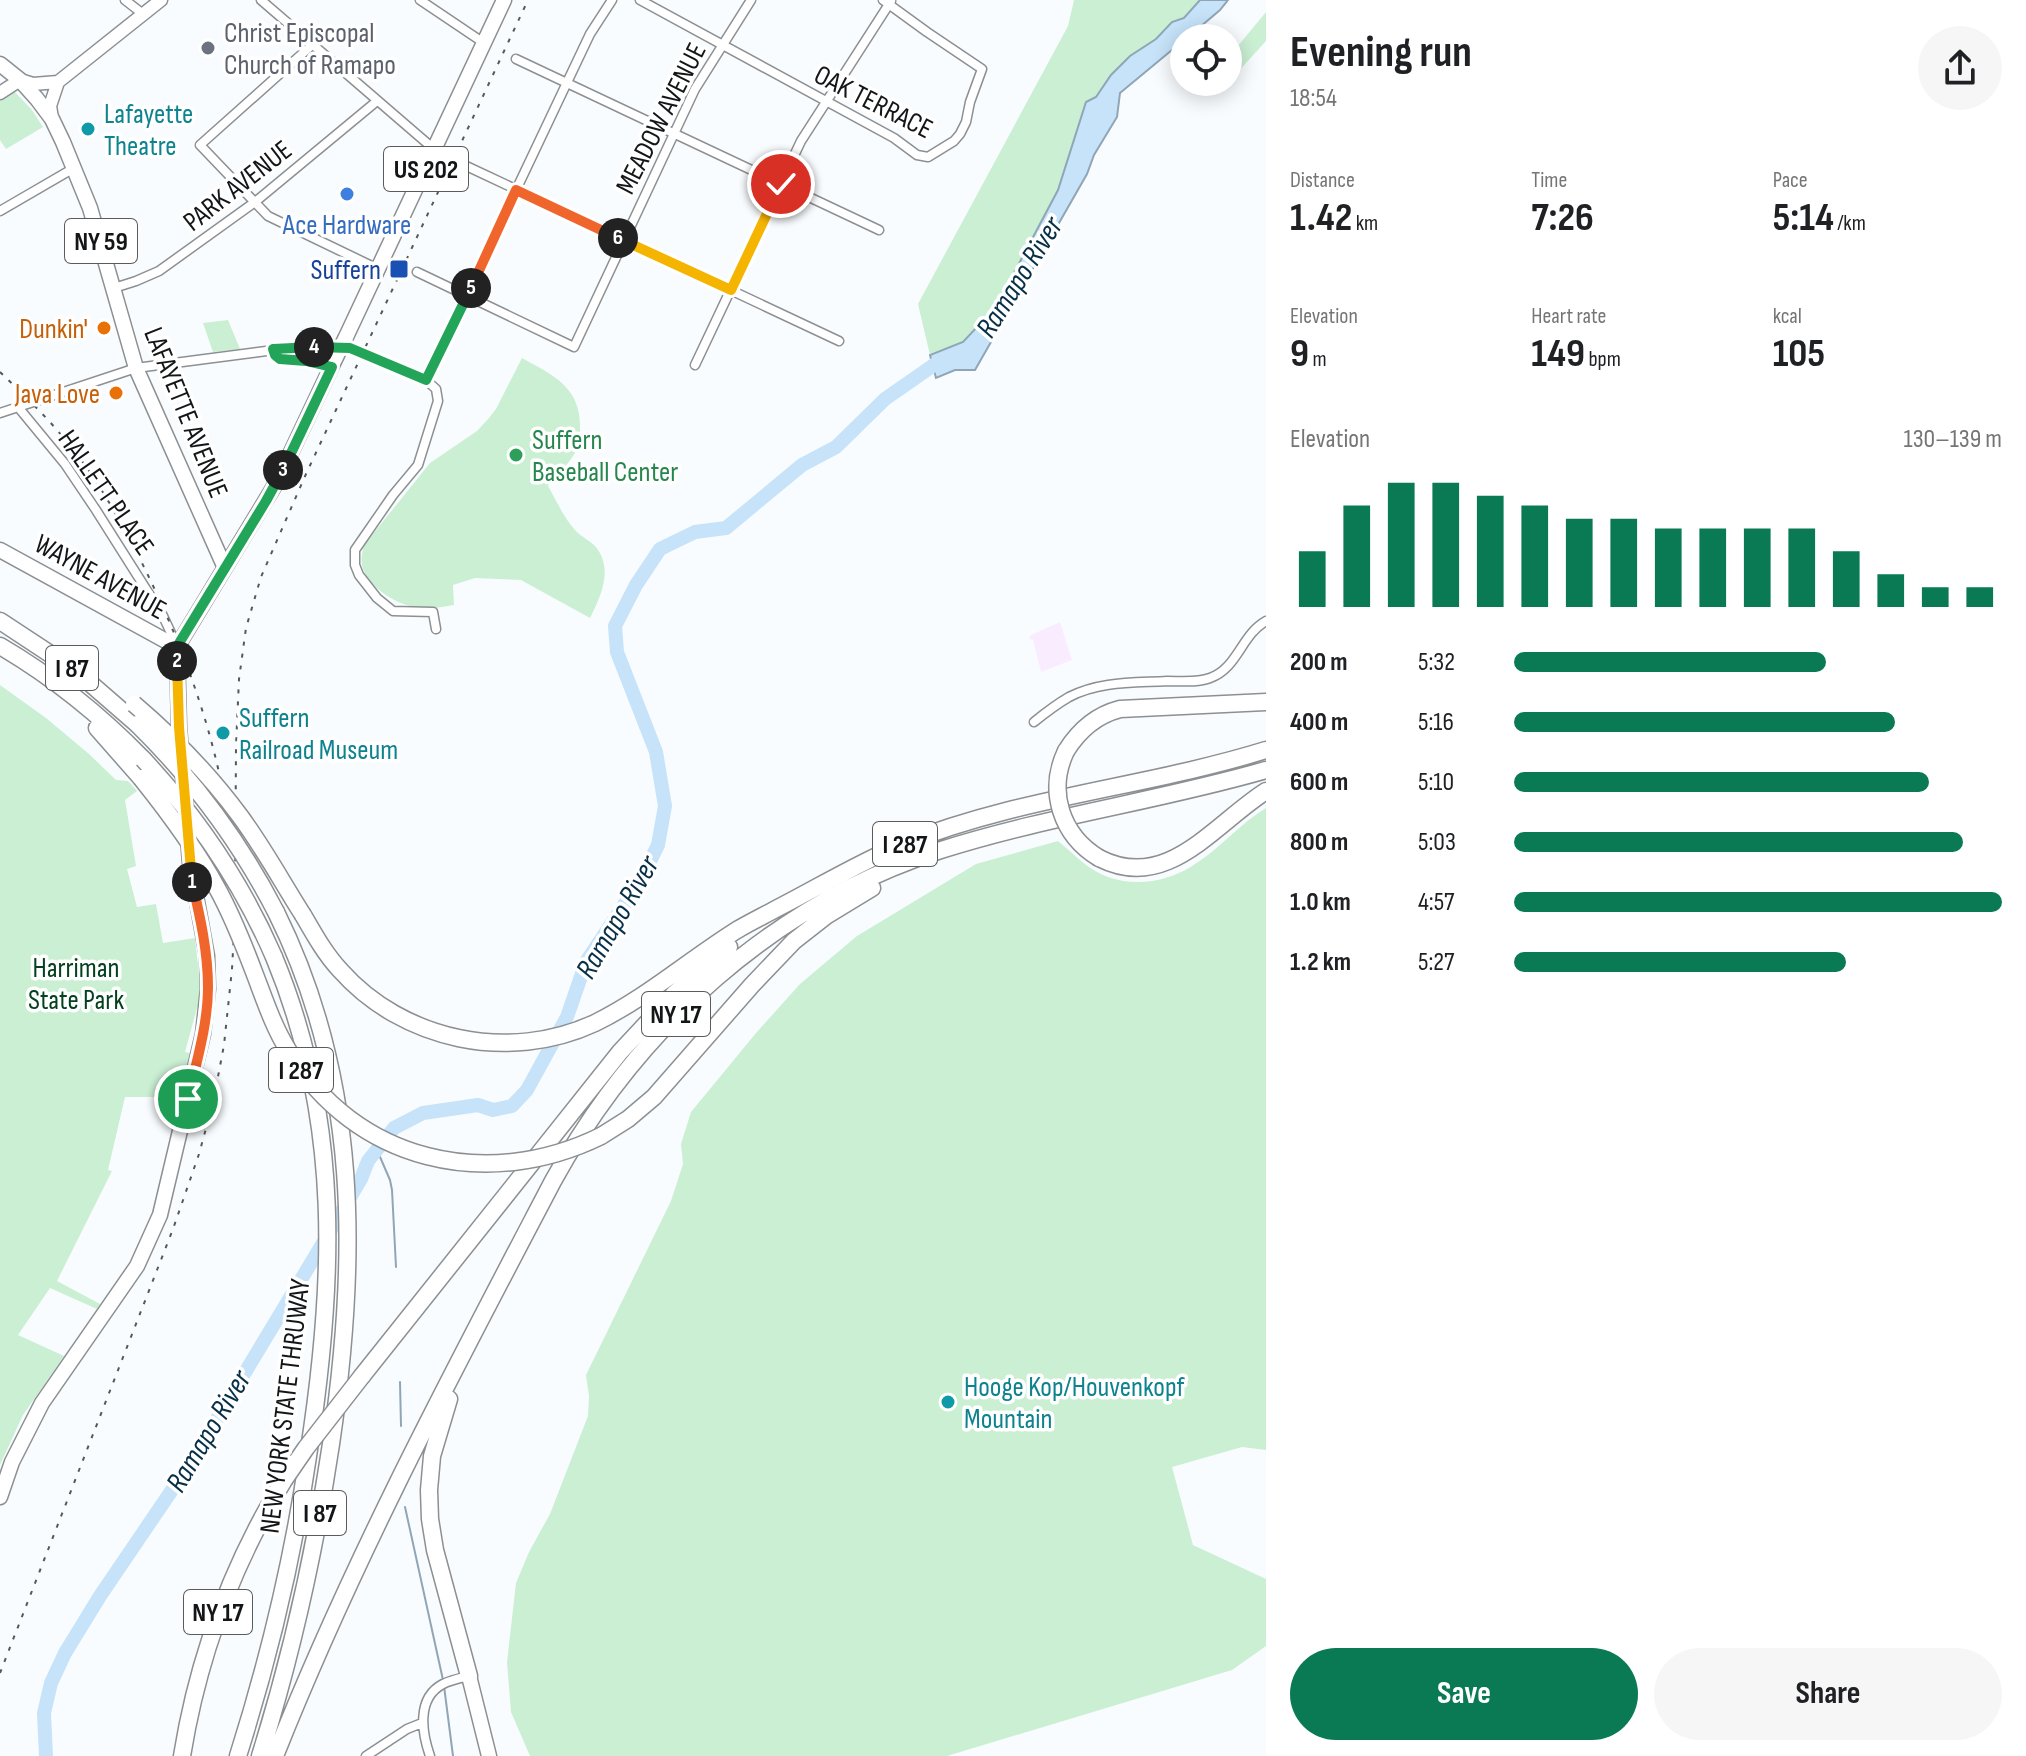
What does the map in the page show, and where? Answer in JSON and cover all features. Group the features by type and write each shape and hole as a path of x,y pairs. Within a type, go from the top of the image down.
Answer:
{"highway":[{"name":"I 287","path":"0,620 58,648 82,664 134,704 185,750 224,794 251,831 322,947 341,971 374,1001 397,1016 434,1032 486,1043 540,1040 604,1018 734,932 878,855 964,823 1266,750"},
{"name":"NEW YORK STATE THRUWAY","path":"0,620 76,671 137,724 178,767 216,814 276,912 301,967 320,1025 338,1105 345,1163 348,1263 340,1371 321,1506 293,1639 260,1756"},
{"name":"NEW YORK STATE THRUWAY","path":"0,646 104,720 188,811 250,906 274,957 310,1068 321,1127 328,1230 326,1304 314,1421 290,1558 267,1660 238,1756"},
{"name":"I 287","path":"29,664 98,729 182,831 216,885 234,922 270,1014 289,1051 313,1085 345,1115 392,1144 461,1164 531,1161 558,1154 601,1136 628,1119 654,1097 765,970 810,929 878,884 969,842 1266,770"},
{"path":"1266,702 1134,707 1114,711 1076,736 1066,751 1058,773 1057,793 1064,820 1083,847 1115,865 1151,868 1185,853 1266,791"},
{"name":"NY 17","path":"275,1756 314,1659 364,1549 490,1302 558,1172 594,1113 631,1063 686,1005 748,952 815,907 885,871 969,842"},
{"name":"NY 17","path":"182,1756 195,1688 218,1615 252,1536 306,1448 637,1033 696,974 774,911"},
{"path":"456,1680 430,1519 432,1456 444,1412 490,1302"}],"main road":[{"name":"US 202","path":"177,647 279,478 504,0"},
{"name":"LAFAYETTE AVENUE","path":"0,64 20,80 52,119 75,168 90,208 136,368 225,568"},
{"name":"WAYNE AVENUE","path":"0,550 177,647"},
{"path":"0,1497 12,1462 42,1403 137,1266 160,1215 207,1009 207,956 190,863 179,727 177,647"},
{"path":"456,1680 481,1756"},
{"path":"456,1680 489,1756"}],"street":[{"path":"125,0 143,14"},
{"path":"52,119 50,106 58,82 161,0"},
{"path":"261,0 435,150"},
{"path":"420,0 484,43"},
{"path":"426,380 590,34 612,0"},
{"name":"OAK TERRACE","path":"640,0 894,138 923,157 934,155 960,134 982,69 888,1"},
{"name":"MEADOW AVENUE","path":"467,296 574,347 695,89 751,0"},
{"path":"695,365 801,141 870,36 888,1"},
{"path":"312,45 203,142 268,216 378,269"},
{"path":"516,59 879,230"},
{"path":"0,93 20,80 33,84 58,82"},
{"name":"PARK AVENUE","path":"114,288 159,271 255,202 377,101"},
{"path":"462,164 839,341"},
{"path":"0,211 75,168"},
{"path":"417,272 467,296"},
{"path":"0,413 136,368 273,349 350,348 426,380 436,389 438,401 418,465 355,550 355,565 377,598 393,611 433,612 436,629"},
{"path":"273,349 280,359 334,362"},
{"name":"HALLETT PLACE","path":"18,407 65,464 96,510 163,616 177,647"},
{"path":"1034,722 1069,697 1096,686 1205,680 1212,677 1231,664 1254,630 1266,621"},
{"path":"430,1756 422,1723 429,1698 456,1680"},
{"path":"366,1756 407,1729 422,1723"}],"shaded area":[{"path":"1060,622 1072,660 1041,672 1033,640 1029,639 1031,635"}],"green space":[{"path":"1074,0 1200,0 1184,18 1172,22 1156,39 1130,56 1111,75 1096,97 1086,102 1058,190 996,307 963,342 930,355 918,304 1068,26"},
{"path":"1266,12 1266,41 1242,67 1242,41"},
{"path":"14,91 43,127 6,149 0,140 0,99"},
{"path":"228,320 240,349 213,352 203,323"},
{"path":"522,358 563,384 579,413 577,448 548,486 571,525 595,546 604,563 604,582 590,618 521,580 475,578 453,585 454,605 415,607 391,598 376,587 365,573 362,565 364,545 430,463 477,431 489,418"},
{"name":"Harriman State Park","path":"0,685 46,718 116,780 128,781 137,791 125,800 136,866 127,869 137,907 156,904 163,943 195,938 201,993 185,1052 190,1053 180,1097 125,1097 108,1170 112,1171 57,1281 100,1304 97,1309 50,1288 18,1335 64,1356 23,1415 0,1465"},
{"path":"1266,808 1266,1450 1242,1447 1172,1467 1193,1545 1266,1579 1266,1646 1232,1670 947,1756 530,1756 511,1712 507,1662 516,1583 550,1514 588,1416 586,1375 671,1201 683,1164 681,1144 691,1112 800,984 857,936 976,864 1058,841 1086,865 1109,877 1133,882 1158,880 1202,860"}],"water":[{"path":"1200,0 1228,0 1204,24 1170,24 1184,18"},
{"path":"1170,24 1170,52 1120,93 1117,117 975,370 955,370 936,378 930,355 963,342 996,307 1058,190 1086,102 1096,97 1111,75 1130,56 1156,39"}],"waterway":[{"name":"Ramapo River","path":"46,1756 44,1713 51,1683 65,1653 191,1462 361,1179 368,1161 394,1128 423,1113 478,1105 493,1110 512,1106 527,1090 567,1017 586,962 640,881 658,845 665,806 656,752 617,652 615,626 636,585 660,549 695,532 726,528 802,465 836,447 885,399 947,358"},
{"path":"377,1150 392,1190 396,1267"},
{"path":"400,1382 401,1426"},
{"path":"405,1507 443,1680"},
{"path":"444,1686 453,1756"}],"railway":[{"path":"0,1673 173,1229 213,1103 224,1045 232,969 239,679 246,628 261,577 306,474 528,0"},
{"path":"0,372 78,456 141,561 195,687 214,753 228,820"}],"place":[{"name":"Christ Episcopal Church of Ramapo","path":"208,48"},
{"name":"Lafayette Theatre","path":"88,129"},
{"name":"Ace Hardware","path":"347,194"},
{"name":"Suffern","path":"399,269"},
{"name":"Dunkin'","path":"104,328"},
{"name":"Java Love","path":"116,393"},
{"name":"Suffern Baseball Center","path":"516,455"},
{"name":"Suffern Railroad Museum","path":"223,733"},
{"name":"Hooge Kop/Houvenkopf Mountain","path":"948,1402"}],"route":[{"path":"188,1099 203,1034 208,989 207,956 190,863 179,727 177,647 279,478 332,367 280,359 273,349 350,348 426,380 516,190 731,290 781,184"}]}
